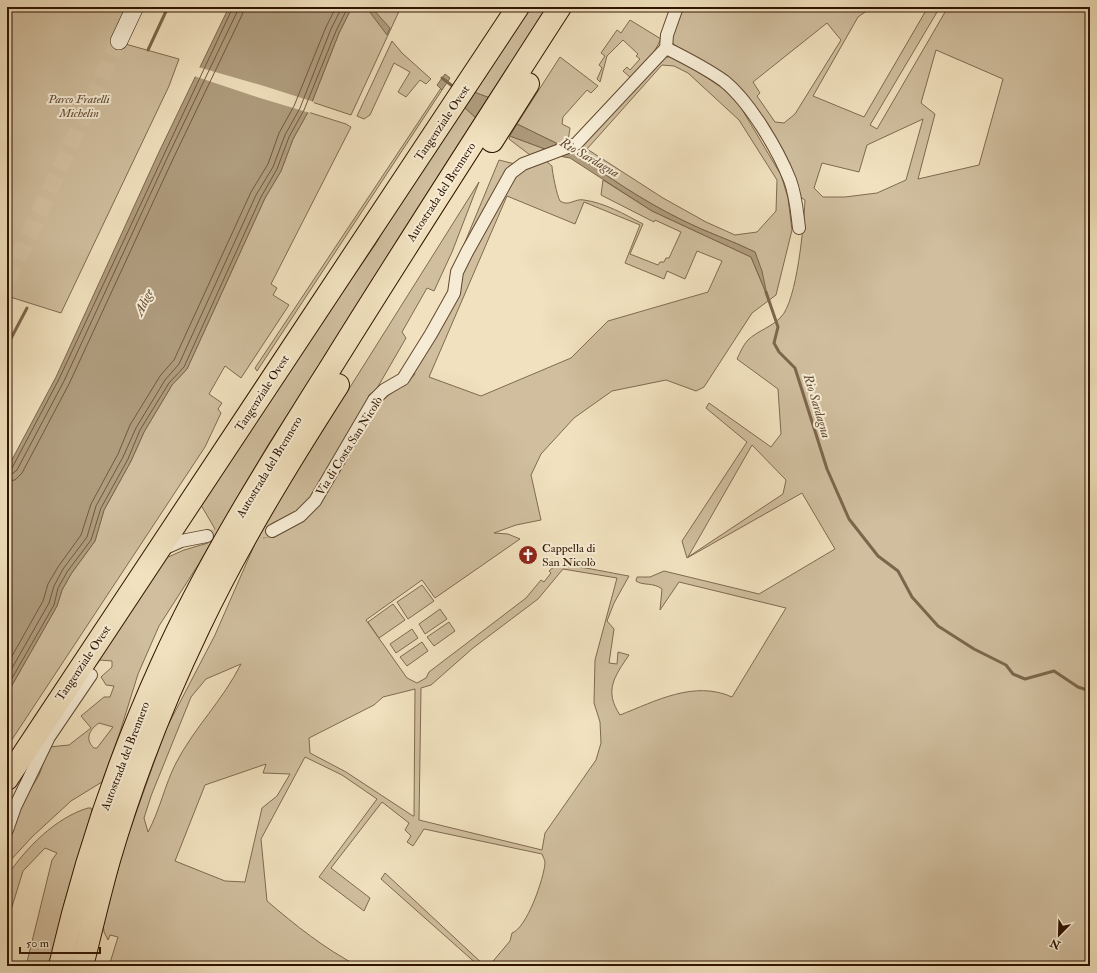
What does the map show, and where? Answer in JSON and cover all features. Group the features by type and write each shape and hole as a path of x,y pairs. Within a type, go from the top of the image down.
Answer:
{"highway":[{"name":"Tangenziale Ovest","path":"7,779 156,553 456,91 505,7"},
{"name":"Tangenziale Ovest","path":"7,756 456,91 518,7"},
{"name":"Autostrada del Brennero","path":"504,107 560,7"},
{"name":"Autostrada del Brennero","path":"60,966 90,853 127,746 161,665 203,580 249,498 504,107 577,7"},
{"name":"Autostrada del Brennero","path":"82,966 109,860 129,798 170,692 199,626 260,511 403,279 491,127"},
{"path":"7,797 24,771 38,730"}],"street":[{"path":"119,41 135,7"},
{"path":"677,7 667,35 666,48 709,71 725,82 756,117 790,180 796,203 799,228"},
{"name":"Via di Costa San Nicolò","path":"272,531 307,510 315,501 374,400 384,390 403,379 454,293 458,272 466,252 505,180 511,173 523,164 567,149 576,144 666,48"},
{"path":"156,553 181,541 207,536"},
{"path":"7,830 15,807 49,737 91,676"}],"green space":[{"name":"Parco Fratelli Michelin","path":"10,7 128,7 111,40 179,59 169,86 61,313 7,296 7,8 9,9"},
{"path":"352,7 401,7 351,115 312,102 339,33"},
{"path":"526,7 549,7 490,98 471,91"},
{"path":"680,7 872,7 858,17 813,96 864,117 928,7 940,7 870,125 877,129 948,7 1090,7 1090,966 489,966 510,941 512,933 518,929 529,913 542,880 545,862 542,854 424,829 413,846 407,842 411,836 405,830 409,823 382,802 331,868 370,898 364,911 319,877 377,799 342,775 305,757 261,839 267,901 311,936 358,966 109,966 118,937 110,935 108,940 104,932 103,923 126,841 166,729 215,635 257,539 276,505 479,182 452,252 434,291 427,288 402,332 406,338 376,390 369,395 365,408 309,500 301,509 291,516 271,524 263,538 281,533 297,523 311,510 336,478 379,405 384,399 415,374 413,371 462,270 517,173 546,161 552,166 557,194 560,201 563,203 569,203 578,200 592,201 614,209 643,224 630,254 658,265 660,262 664,262 666,258 669,258 681,232 655,220 654,222 601,195 603,180 652,211 751,257 766,293 755,252 691,224 653,205 573,152 582,146 664,57 671,57 683,62 727,91 740,106 781,175 788,198 792,230 776,295 752,313 704,387 696,391 666,380 612,391 574,418 541,454 531,475 541,520 516,525 494,533 508,534 520,539 435,598 422,580 366,620 407,678 417,683 426,678 429,672 526,598 541,580 544,582 551,573 549,571 555,567 563,565 629,576 614,603 607,621 614,629 609,663 617,664 618,652 629,655 615,677 613,684 613,699 620,715 675,694 704,691 718,692 732,697 786,608 679,582 660,610 662,589 636,581 637,577 650,577 664,571 759,594 835,549 802,493 687,558 682,541 747,442 706,408 709,403 771,447 781,434 778,389 737,359 748,340 781,317 787,308 799,262 805,200 799,196 756,110 671,42","holes":["827,23 841,40 795,114 784,123 775,122 757,96 760,93 753,82","936,50 1003,79 979,165 918,179 935,114 921,103","662,65 674,66 688,73 739,120 777,180 776,211 757,232 735,235 706,222 663,198 587,149","923,119 906,180 877,193 845,197 823,197 814,188 822,163 859,172 867,145","507,196 575,224 584,202 640,225 625,263 664,279 667,271 685,279 697,251 722,261 708,292 608,321 571,358 481,396 429,377","752,445 786,480 783,494 688,557","563,569 617,578 595,660 594,703 600,722 601,743 596,760 545,833 542,850 419,820 421,688 431,685 473,648 538,599","241,664 226,690 183,750 176,763 148,832 144,818 151,796 191,697 206,679","415,689 414,816 346,772 310,753 309,738 374,705 383,697","266,764 263,773 290,774 277,796 262,808 245,882 225,881 175,861 205,785"]},
{"path":"630,20 661,39 654,52 631,78 623,71 627,67 630,70 640,59 636,56 638,54 623,40 607,56 600,82 597,79 602,68 599,65 605,56 601,53 617,30 621,33"},
{"path":"392,41 402,53 431,79 426,84 420,80 406,97 398,92 410,72 394,63 370,115 364,119 357,116"},
{"path":"560,57 598,86 591,93 587,90 563,117 562,124 570,128 568,141 558,144 517,124"},
{"path":"441,88 442,90 257,371 255,368"},
{"path":"461,104 477,119 268,445 198,565 159,626 138,674 119,735 102,782 71,801 33,836 7,864 7,838 17,812 39,775 49,747 69,745 91,728 81,716 104,697 110,697 114,686 106,685 101,677 112,667 112,661 100,660 91,671 166,558 184,550 208,543 215,529 201,505 338,294 353,277 377,242 401,195","holes":["99,723 113,727 97,748 94,748 91,745 89,741 89,734"]},
{"path":"308,112 351,127 271,284 277,288 273,295 289,305 241,378 225,366 209,394 222,403 218,409 221,413 205,447 7,747 7,694 57,606 62,590 71,574 95,541 104,510 131,461 144,432 172,385 187,369 265,198 281,171 293,139"},
{"path":"510,136 545,149 530,155 509,139"},
{"path":"499,160 515,164 458,259"},
{"path":"422,585 434,601 408,619 397,602"},
{"path":"393,604 405,620 379,638 368,622"},
{"path":"440,609 447,619 425,634 419,624"},
{"path":"449,622 455,631 434,646 427,637"},
{"path":"412,629 418,638 396,653 390,644"},
{"path":"422,642 428,651 407,666 400,657"},
{"path":"91,808 92,812 65,900 49,966 26,966 52,860 57,853 45,848 23,871 7,923 7,876 23,855 42,835 64,819"},
{"path":"385,873 485,966 479,966 381,879"}],"water":[{"name":"Adige","path":"229,7 352,7 339,33 308,112 293,139 281,171 265,198 187,369 172,385 144,432 131,461 104,510 95,541 71,574 62,590 57,606 7,694 7,469 56,377 159,152"},
{"path":"366,7 371,7 390,28 387,35"},
{"path":"445,74 450,78 442,90 437,85"},
{"path":"471,91 490,98 477,119 461,104"},
{"path":"517,124 558,144 545,149 510,136"},
{"path":"573,152 653,205 691,224 755,252 762,271 767,295 751,257 652,211 570,158 559,156"}],"pier":[{"path":"198,67 314,102 310,113 260,98 194,76"}],"waterway":[{"path":"148,50 168,7"},
{"name":"Rio Sardagna","path":"442,78 455,88"},
{"name":"Rio Sardagna","path":"766,292 778,327 774,343 779,352 795,368 827,469 849,519 878,556 898,571 912,597 938,626 974,649 1006,665 1013,674 1025,679 1054,671 1078,687 1090,691"},
{"path":"7,346 27,308"}],"tunnel":[{"path":"7,282 119,41"},
{"path":"207,536 272,531"}],"place":[{"name":"Cappella di San Nicolò","path":"528,555"}]}
